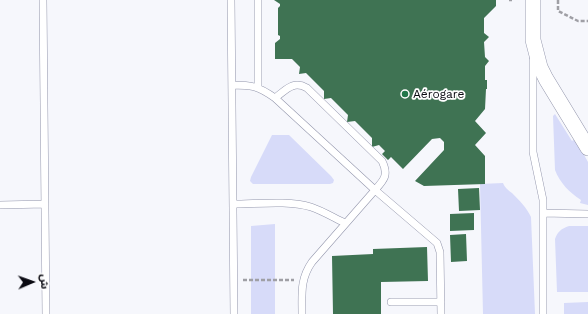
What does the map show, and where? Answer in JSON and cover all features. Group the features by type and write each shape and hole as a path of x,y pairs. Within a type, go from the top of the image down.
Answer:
{"street":[{"path":"533,0 533,40 536,54 546,79 588,148"}],"lane":[{"path":"43,0 46,314"},
{"path":"231,0 234,314"},
{"path":"258,0 258,88"},
{"path":"533,40 534,152 541,186 543,213 543,314"},
{"path":"275,98 295,84 301,84 307,88 382,161 385,173 384,179 306,270 303,280 302,314"},
{"path":"232,85 249,85 258,88 275,98 375,190 437,243 440,252 441,314"},
{"path":"0,205 45,204"},
{"path":"233,204 298,204 311,207 345,223"},
{"path":"543,213 588,214"},
{"path":"391,302 441,302"}],"path":[{"path":"558,0 558,12 578,21 588,21"},
{"path":"233,280 303,280"}],"shaded area":[{"path":"555,114 572,141 575,139 588,162 588,205 580,203 581,200 565,187 555,170 553,116"},
{"path":"272,135 289,135 331,176 334,180 333,183 253,184 250,181 251,177"},
{"path":"503,183 507,189 523,204 531,217 535,314 483,314 480,184"},
{"path":"275,224 275,314 251,314 251,226"},
{"path":"569,226 588,226 588,292 557,292 555,239 560,231"},
{"path":"588,302 588,314 564,314 564,303"}],"building":[{"name":"Aérogare","path":"274,0 496,0 496,6 484,18 484,33 489,37 484,42 485,57 489,61 485,66 485,80 487,80 487,89 485,109 475,121 486,133 475,145 485,156 485,184 424,186 415,181 444,150 444,142 440,138 432,139 403,169 391,157 388,160 382,154 385,151 379,145 372,147 372,138 355,121 347,122 348,115 331,98 324,99 324,91 306,73 299,74 300,67 292,59 275,59 275,43 280,39 280,36 278,35 278,8 280,4"},
{"path":"479,188 480,210 459,211 458,189"},
{"path":"474,213 474,230 450,231 450,214"},
{"path":"466,234 467,261 451,262 450,235"},
{"path":"427,247 428,281 381,282 381,314 333,314 332,256 373,254 373,249"}],"place":[{"name":"Aérogare","path":"405,94"}]}
